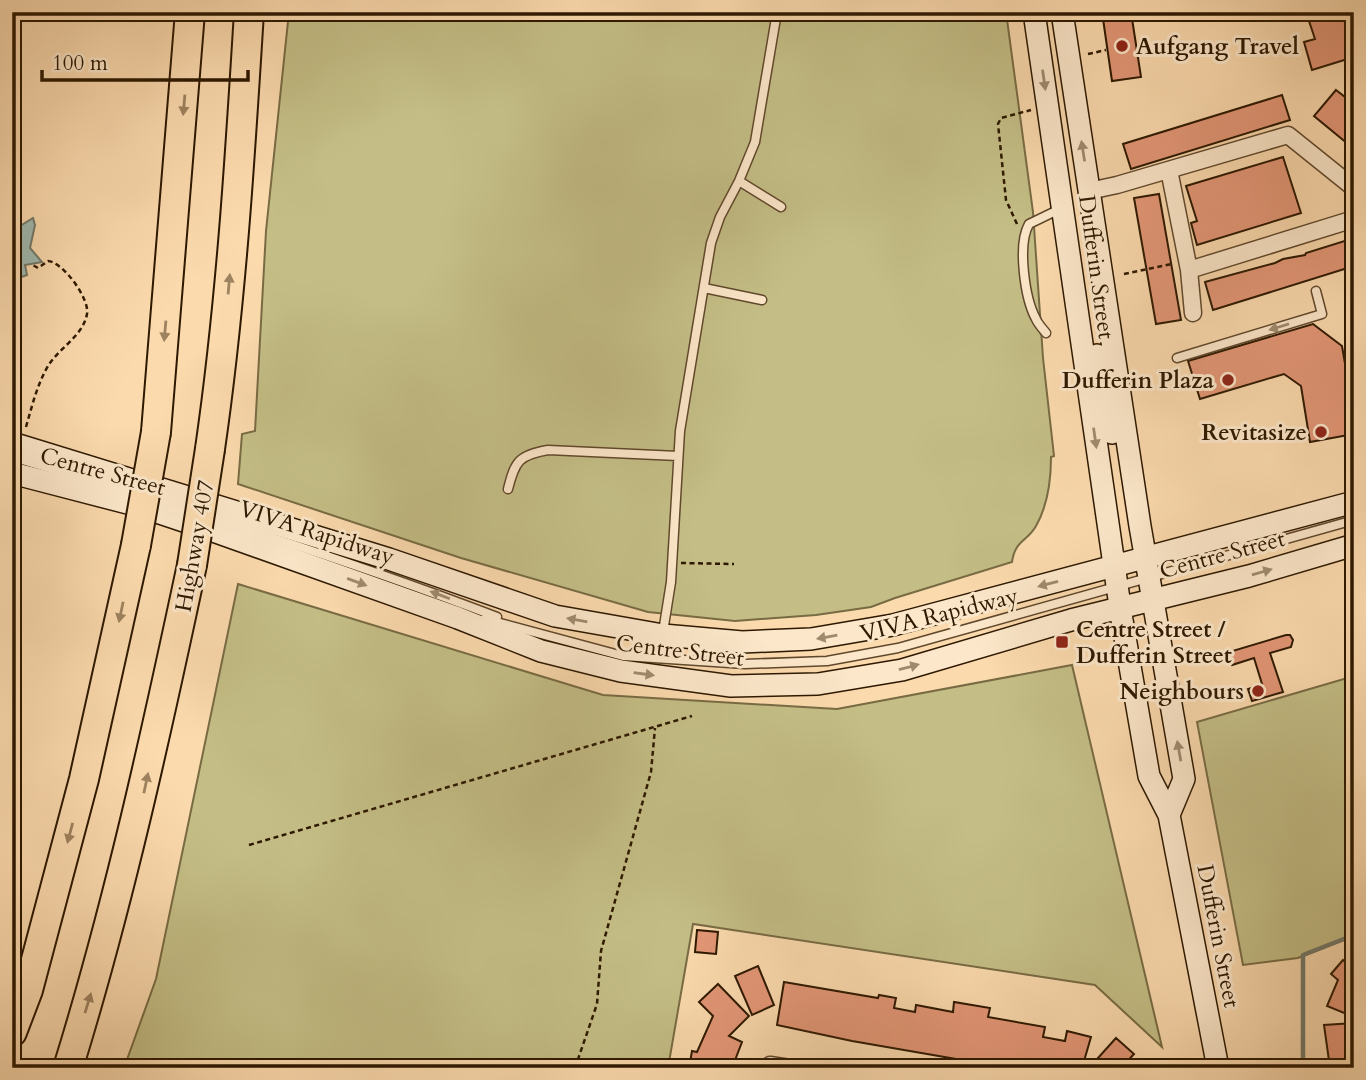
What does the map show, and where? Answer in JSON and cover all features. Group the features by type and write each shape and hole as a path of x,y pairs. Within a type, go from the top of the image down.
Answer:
{"highway":[{"path":"12,1032 28,990 85,779 136,545 156,432 190,12"},
{"name":"Highway 407","path":"68,1068 90,998 144,793 192,565 220,378 237,192 249,12"}],"main road":[{"name":"Dufferin Street","path":"1034,12 1117,587 1149,776 1168,815 1218,1068"},
{"name":"Dufferin Street","path":"1062,12 1143,565 1153,599 1184,779 1168,815"},
{"path":"1063,214 1085,294 1128,529 1143,565 1160,586 1177,590 1196,589"},
{"name":"Centre Street","path":"19,435 555,616 663,635 742,642 811,639 1117,587 1153,599 1354,545"},
{"name":"Centre Street","path":"12,473 139,506 416,603 541,651 621,671 731,686 818,684 902,670 1117,587 1143,565 1354,502"}],"street":[{"path":"1089,191 1288,135 1354,188"},
{"path":"1169,170 1188,266 1193,313"},
{"path":"1188,266 1354,219"},
{"path":"769,1068 770,1065 790,1068"}],"lane":[{"path":"663,635 672,563 680,431 711,243 720,217 755,142 777,12"},
{"path":"739,181 781,207"},
{"path":"1046,333 1036,319 1027,289 1023,251 1025,234 1029,224 1063,214"},
{"path":"704,288 762,300"},
{"path":"1177,358 1322,314 1316,291"},
{"path":"508,489 513,470 520,459 528,454 548,450 678,456"},
{"name":"VIVA Rapidway","path":"12,457 262,533 405,582 526,629"},
{"path":"1143,565 1354,520"},
{"name":"VIVA Rapidway","path":"416,603 623,656 745,664 827,661 898,648 1117,587"}],"path":[{"path":"1087,54 1106,50"},
{"path":"1025,234 1014,221 1006,200 998,124 1001,118 1048,107"},
{"path":"19,435 39,383 49,365 81,329 88,313 86,300 55,261 48,261 38,268 31,264"},
{"path":"1124,274 1188,266"},
{"path":"672,563 734,565"},
{"path":"249,845 692,716"},
{"path":"575,1068 597,1004 601,951 650,772 655,727"},
{"path":"1165,1068 1183,1060"}],"shaded area":[{"path":"289,12 1006,12 1033,212 1043,358 1054,456 1051,457 1046,501 1040,518 1033,531 1016,549 1012,562 871,607 816,615 735,621 648,612 461,558 238,484 242,434 255,431 266,231"},
{"path":"238,584 603,695 837,709 1072,665 1162,1047 1095,985 693,924 668,1068 124,1068 156,979"},
{"path":"1354,676 1354,936 1298,958 1243,965 1197,722"}],"water":[{"path":"33,218 35,225 30,248 42,262 25,265 27,275 12,280 12,231"}],"building":[{"path":"1102,12 1131,12 1141,77 1112,81"},
{"path":"1306,12 1345,12 1354,57 1312,70 1304,42 1315,39"},
{"path":"1336,90 1354,104 1354,149 1314,116"},
{"path":"1282,95 1290,120 1131,169 1123,144"},
{"path":"1283,157 1301,213 1197,245 1191,223 1197,221 1186,186"},
{"path":"1159,194 1181,320 1156,324 1134,198"},
{"path":"1354,238 1354,266 1213,310 1205,282 1305,255"},
{"name":"Dufferin Plaza","path":"1313,324 1342,346 1354,416 1354,434 1310,442 1301,386 1284,374 1200,399 1188,361"},
{"path":"1290,635 1293,640 1291,647 1270,653 1283,692 1252,701 1248,689 1262,684 1254,658 1232,665 1227,660 1227,655 1229,652"},
{"path":"697,930 718,932 716,954 695,952"},
{"path":"1343,960 1354,970 1354,1017 1327,1006 1338,980 1331,974"},
{"path":"758,966 774,1005 752,1015 735,976"},
{"path":"784,982 878,998 879,995 896,998 894,1008 915,1012 916,1005 953,1012 954,1002 990,1008 988,1017 1045,1027 1043,1037 1065,1041 1067,1031 1091,1037 1082,1068 1008,1068 852,1041 777,1025"},
{"path":"718,984 749,1016 729,1036 742,1042 732,1068 689,1068 692,1051 697,1052 713,1016 699,1002"},
{"path":"1354,1023 1354,1068 1330,1068 1324,1025"},
{"path":"1116,1038 1134,1054 1121,1068 1089,1068"}],"waterway":[{"path":"1303,1068 1303,955 1354,935"}],"place":[{"name":"Aufgang Travel","path":"1122,46"},
{"name":"Dufferin Plaza","path":"1228,380"},
{"name":"Revitasize","path":"1321,432"},
{"name":"Centre Street / Dufferin Street","path":"1062,642"},
{"name":"Neighbours","path":"1258,691"}]}
